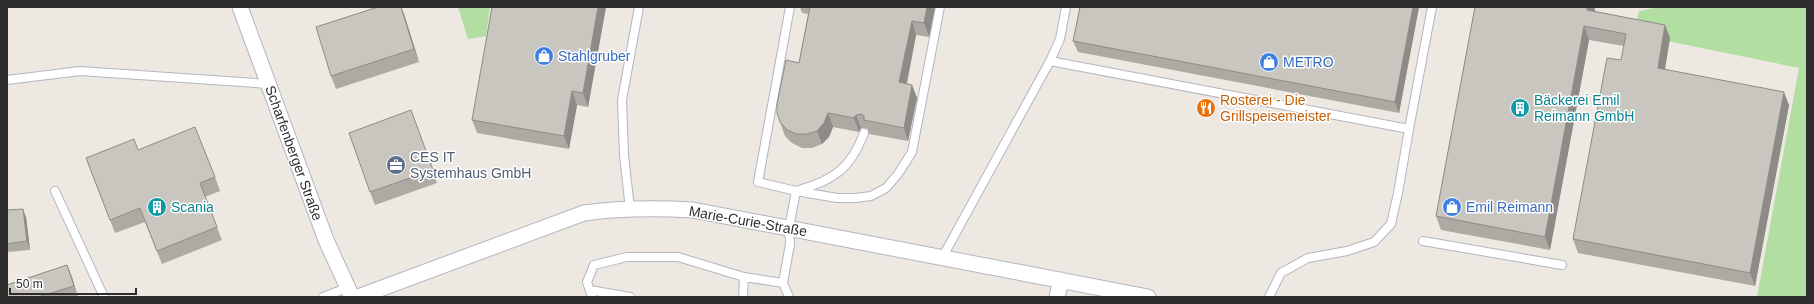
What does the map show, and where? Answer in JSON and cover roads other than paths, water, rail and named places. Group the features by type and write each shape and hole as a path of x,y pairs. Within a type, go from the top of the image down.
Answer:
{"street":[{"name":"Scharfenberger Straße","path":"244,8 269,84 326,240 352,294"},
{"name":"Marie-Curie-Straße","path":"352,294 584,213 656,208 694,210 1148,297"},
{"path":"1057,297 1061,280"}],"lane":[{"path":"630,209 624,155 622,100 639,7"},
{"path":"790,7 758,182 796,191 837,198 871,196 886,188 898,174 912,152 940,7"},
{"path":"942,258 1050,61 1060,39 1066,7"},
{"path":"1269,297 1281,273 1308,258 1347,251 1374,242 1391,224 1432,7"},
{"path":"1050,61 1409,129"},
{"path":"7,80 80,71 269,84"},
{"path":"796,191 819,184 843,169 858,150 864,133"},
{"path":"55,191 104,297"},
{"path":"789,297 783,283 790,244 789,228 796,191"},
{"path":"1423,241 1562,265"},
{"path":"630,297 591,294 587,282 594,265 627,257 678,258 744,277 783,283"},
{"path":"743,297 744,277"},
{"path":"323,297 352,294"}],"place":[{"name":"Stahlgruber","path":"544,56"},
{"name":"METRO","path":"1269,62"},
{"name":"Rosterei - Die Grillspeisemeister","path":"1206,108"},
{"name":"Bäckerei Emil Reimann GmbH","path":"1520,108"},
{"name":"CES IT Systemhaus GmbH","path":"396,165"},
{"name":"Scania","path":"157,207"},
{"name":"Emil Reimann","path":"1452,207"}]}
